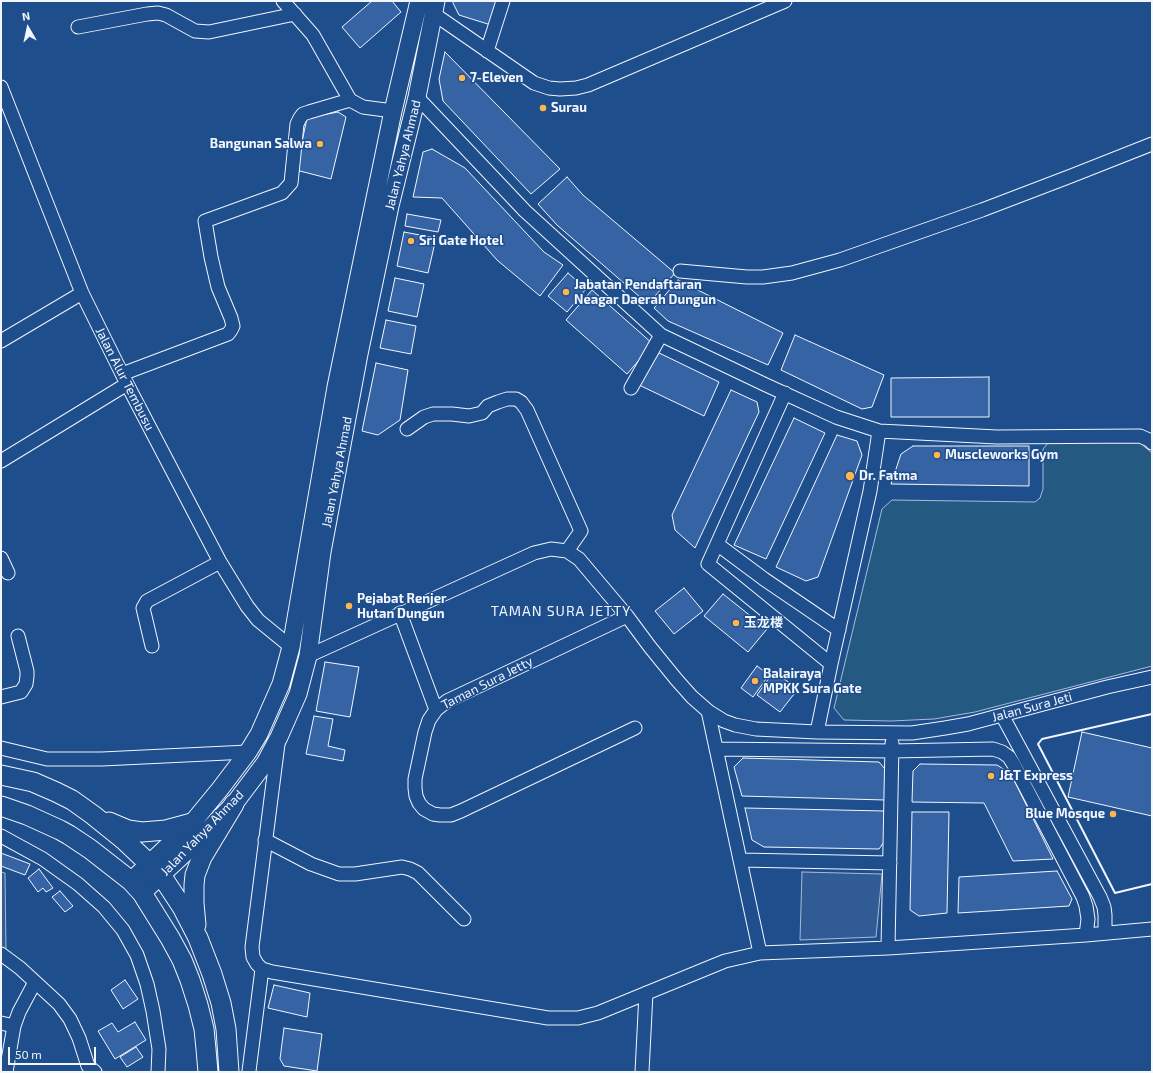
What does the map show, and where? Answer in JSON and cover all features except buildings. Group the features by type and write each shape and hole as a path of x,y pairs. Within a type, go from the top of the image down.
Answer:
{"highway":[{"path":"1,775 33,782 72,800 124,840 155,869 182,907 198,938 212,974 221,1003 226,1029 229,1070"},
{"path":"198,938 194,904 195,875 202,857 234,804"},
{"path":"1,806 27,815 60,830 90,849 136,887 170,938 182,960 190,980 204,1029 208,1072"},
{"path":"93,815 128,830 142,832 166,830 192,823"}],"main road":[{"name":"Jalan Yahya Ahmad","path":"136,887 155,869 248,752 259,734 281,684 291,647 336,387 393,111 419,1"},
{"name":"Jalan Yahya Ahmad","path":"155,869 186,853 234,804 265,763 279,737 298,694 308,656 322,552 359,354 390,206 417,97 435,7"}],"street":[{"path":"283,1 313,35 350,100 363,107 393,111"},
{"path":"487,51 503,1"},
{"path":"435,7 487,51 534,83 549,88 560,89 576,88 588,85 785,1"},
{"path":"78,27 158,13 166,15 195,31 209,32 295,14"},
{"name":"Jalan Alur Tembusu","path":"1,88 82,293 124,379 220,562 247,606 258,620 291,647"},
{"path":"417,97 525,211 661,335 733,370 836,417 879,431 997,437 1140,436 1152,443"},
{"path":"2,461 124,379 228,334 232,330 232,318 218,287 205,221 282,193 291,183 297,124 300,118 303,114 350,100"},
{"path":"680,271 747,277 763,277 792,273 840,260 996,204 1152,144"},
{"path":"1,341 82,293"},
{"path":"631,388 661,335"},
{"path":"785,393 708,564 831,664"},
{"path":"308,656 534,553 551,548 567,551 581,531 527,410 521,402 516,399 507,399 498,402 488,406 482,413 470,416 433,414 407,429"},
{"path":"817,732 870,491 879,431"},
{"path":"716,544 839,630"},
{"name":"Jalan Sura Jeti","path":"567,551 579,560 627,616 650,647 692,697 708,711 724,721 735,725 756,729 817,732 912,732 945,728 1002,715 1152,677"},
{"path":"1,558 8,573"},
{"path":"152,646 144,608 147,601 220,562"},
{"path":"400,614 436,710"},
{"name":"Taman Sura Jetty","path":"627,616 447,700 436,710 429,720 425,732 415,779 416,796 424,809 440,816 451,815 635,728"},
{"path":"1,697 21,692 26,684 27,671 18,636"},
{"path":"708,711 760,953"},
{"path":"1002,715 1100,897 1104,907 1105,933"},
{"path":"888,948 892,733"},
{"path":"279,737 252,947 253,957 257,964 262,969 272,972 548,1018 578,1018 587,1017 598,1013 725,961 760,953 888,948 1086,935 1152,929"},
{"path":"1,748 47,759 102,759 248,752"},
{"path":"716,749 892,751 993,749 1002,752 1009,757 1014,765 1083,897 1088,919 1086,935"},
{"path":"1,836 43,859 78,884 104,907 123,930 137,955 147,984 153,1011 158,1049 158,1072"},
{"path":"266,840 311,864 339,874 354,874 402,868 410,869 418,874 464,919"},
{"path":"740,860 890,863"},
{"path":"1,954 20,968 59,1004 70,1019 79,1038 90,1070"},
{"path":"229,1070 252,1072 262,969"},
{"path":"6,1072 14,1026 19,1012 35,982"},
{"path":"642,1072 646,994"},
{"path":"1,1023 14,1026"}],"shaded area":[{"path":"1139,442 1152,453 1152,666 975,712 934,719 891,721 844,720 834,708 882,509 892,500 1035,502 1040,498 1043,489 1043,449 1048,443"},
{"path":"1,872 5,873 6,952 1,948"},
{"path":"802,872 882,874 876,937 800,940"}],"wall":[{"path":"1152,714 1042,739 1038,744 1115,893 1152,884"}],"place":[{"name":"7-Eleven","path":"462,78"},
{"name":"Surau","path":"543,108"},
{"name":"Bangunan Salwa","path":"320,144"},
{"name":"Sri Gate Hotel","path":"411,241"},
{"name":"Jabatan Pendaftaran Neagar Daerah Dungun","path":"566,292"},
{"name":"Muscleworks Gym","path":"937,455"},
{"name":"Dr. Fatma","path":"850,476"},
{"name":"Pejabat Renjer Hutan Dungun","path":"349,606"},
{"name":"玉龙楼","path":"736,623"},
{"name":"Balairaya MPKK Sura Gate","path":"755,681"},
{"name":"J&T Express","path":"991,776"},
{"name":"Blue Mosque","path":"1113,814"}],"district":[{"name":"TAMAN SURA JETTY","path":"561,611"}]}
